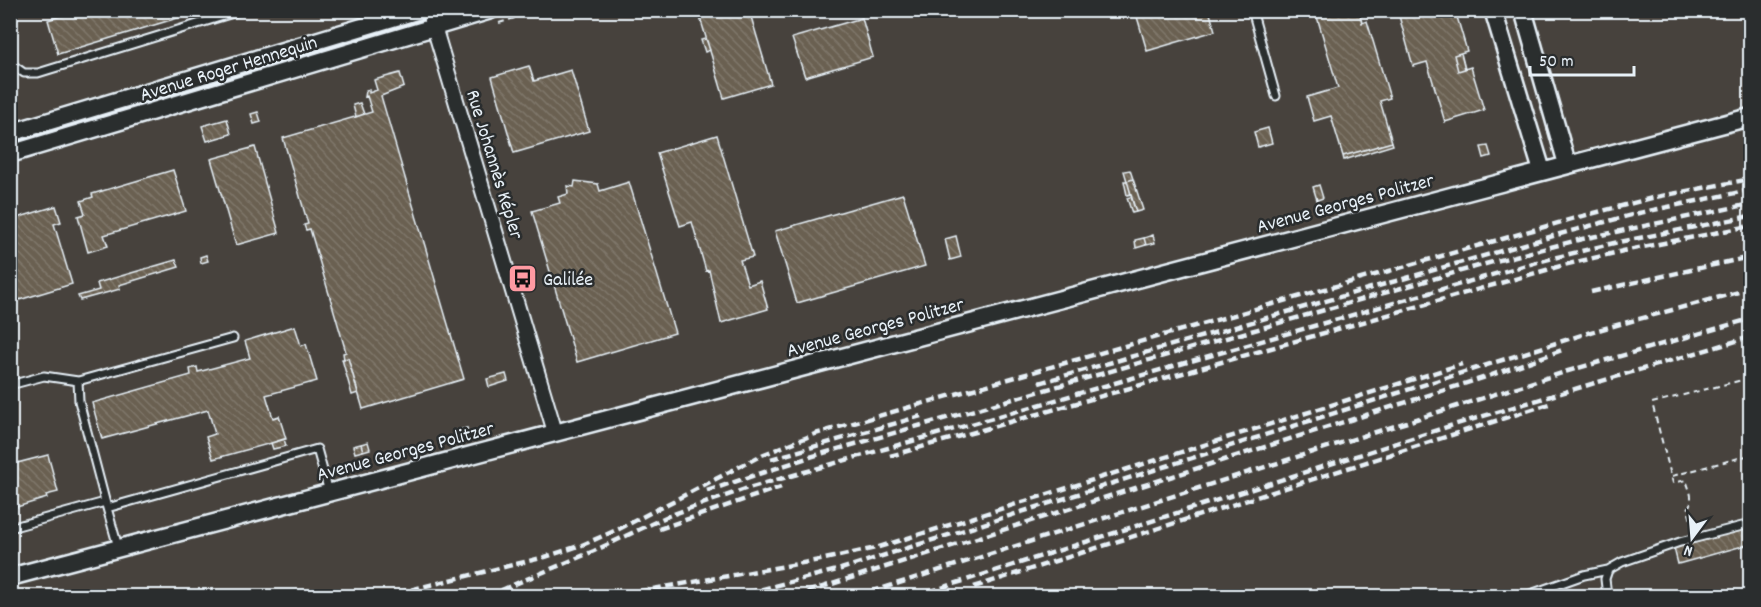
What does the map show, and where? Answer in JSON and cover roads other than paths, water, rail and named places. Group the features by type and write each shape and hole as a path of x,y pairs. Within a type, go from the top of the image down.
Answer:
{"street":[{"name":"Avenue Roger Hennequin","path":"10,154 491,10"},
{"path":"1494,10 1542,171"},
{"path":"1522,10 1567,164"},
{"name":"Avenue Roger Hennequin","path":"10,133 420,11"},
{"name":"Rue Johannès Képler","path":"420,11 434,28 555,432"},
{"name":"Avenue Georges Politzer","path":"10,577 1750,117"}],"lane":[{"path":"10,63 24,73 38,73 243,10"},
{"path":"1252,10 1275,96"},
{"path":"10,384 44,376 78,381 233,338"},
{"path":"78,381 80,401 118,548"},
{"path":"10,528 317,449 329,492"},
{"path":"1525,597 1584,575 1608,570 1622,562 1696,538 1750,524"},
{"path":"1607,597 1605,579 1608,570"}],"railway":[{"path":"385,596 545,557 582,545 619,529 762,455 815,434 1579,217 1656,197 1750,179"},
{"path":"1039,383 1567,232 1639,213 1750,190"},
{"path":"707,491 810,457 1496,261 1582,239 1750,204"},
{"path":"489,596 668,516 745,489 1537,262 1614,243 1750,216"},
{"path":"890,456 1564,265 1750,226"},
{"path":"1591,292 1750,257"},
{"path":"735,596 841,569 1591,332 1750,289"},
{"path":"858,596 1568,371 1750,319"},
{"path":"916,596 1450,426 1750,337"},
{"path":"794,596 1489,376 1565,349"},
{"path":"613,596 876,548 1462,364"},
{"path":"974,587 1549,404"},
{"path":"771,459 921,416"},
{"path":"659,529 781,487"}],"place":[{"name":"Galilée","path":"522,278"}]}
